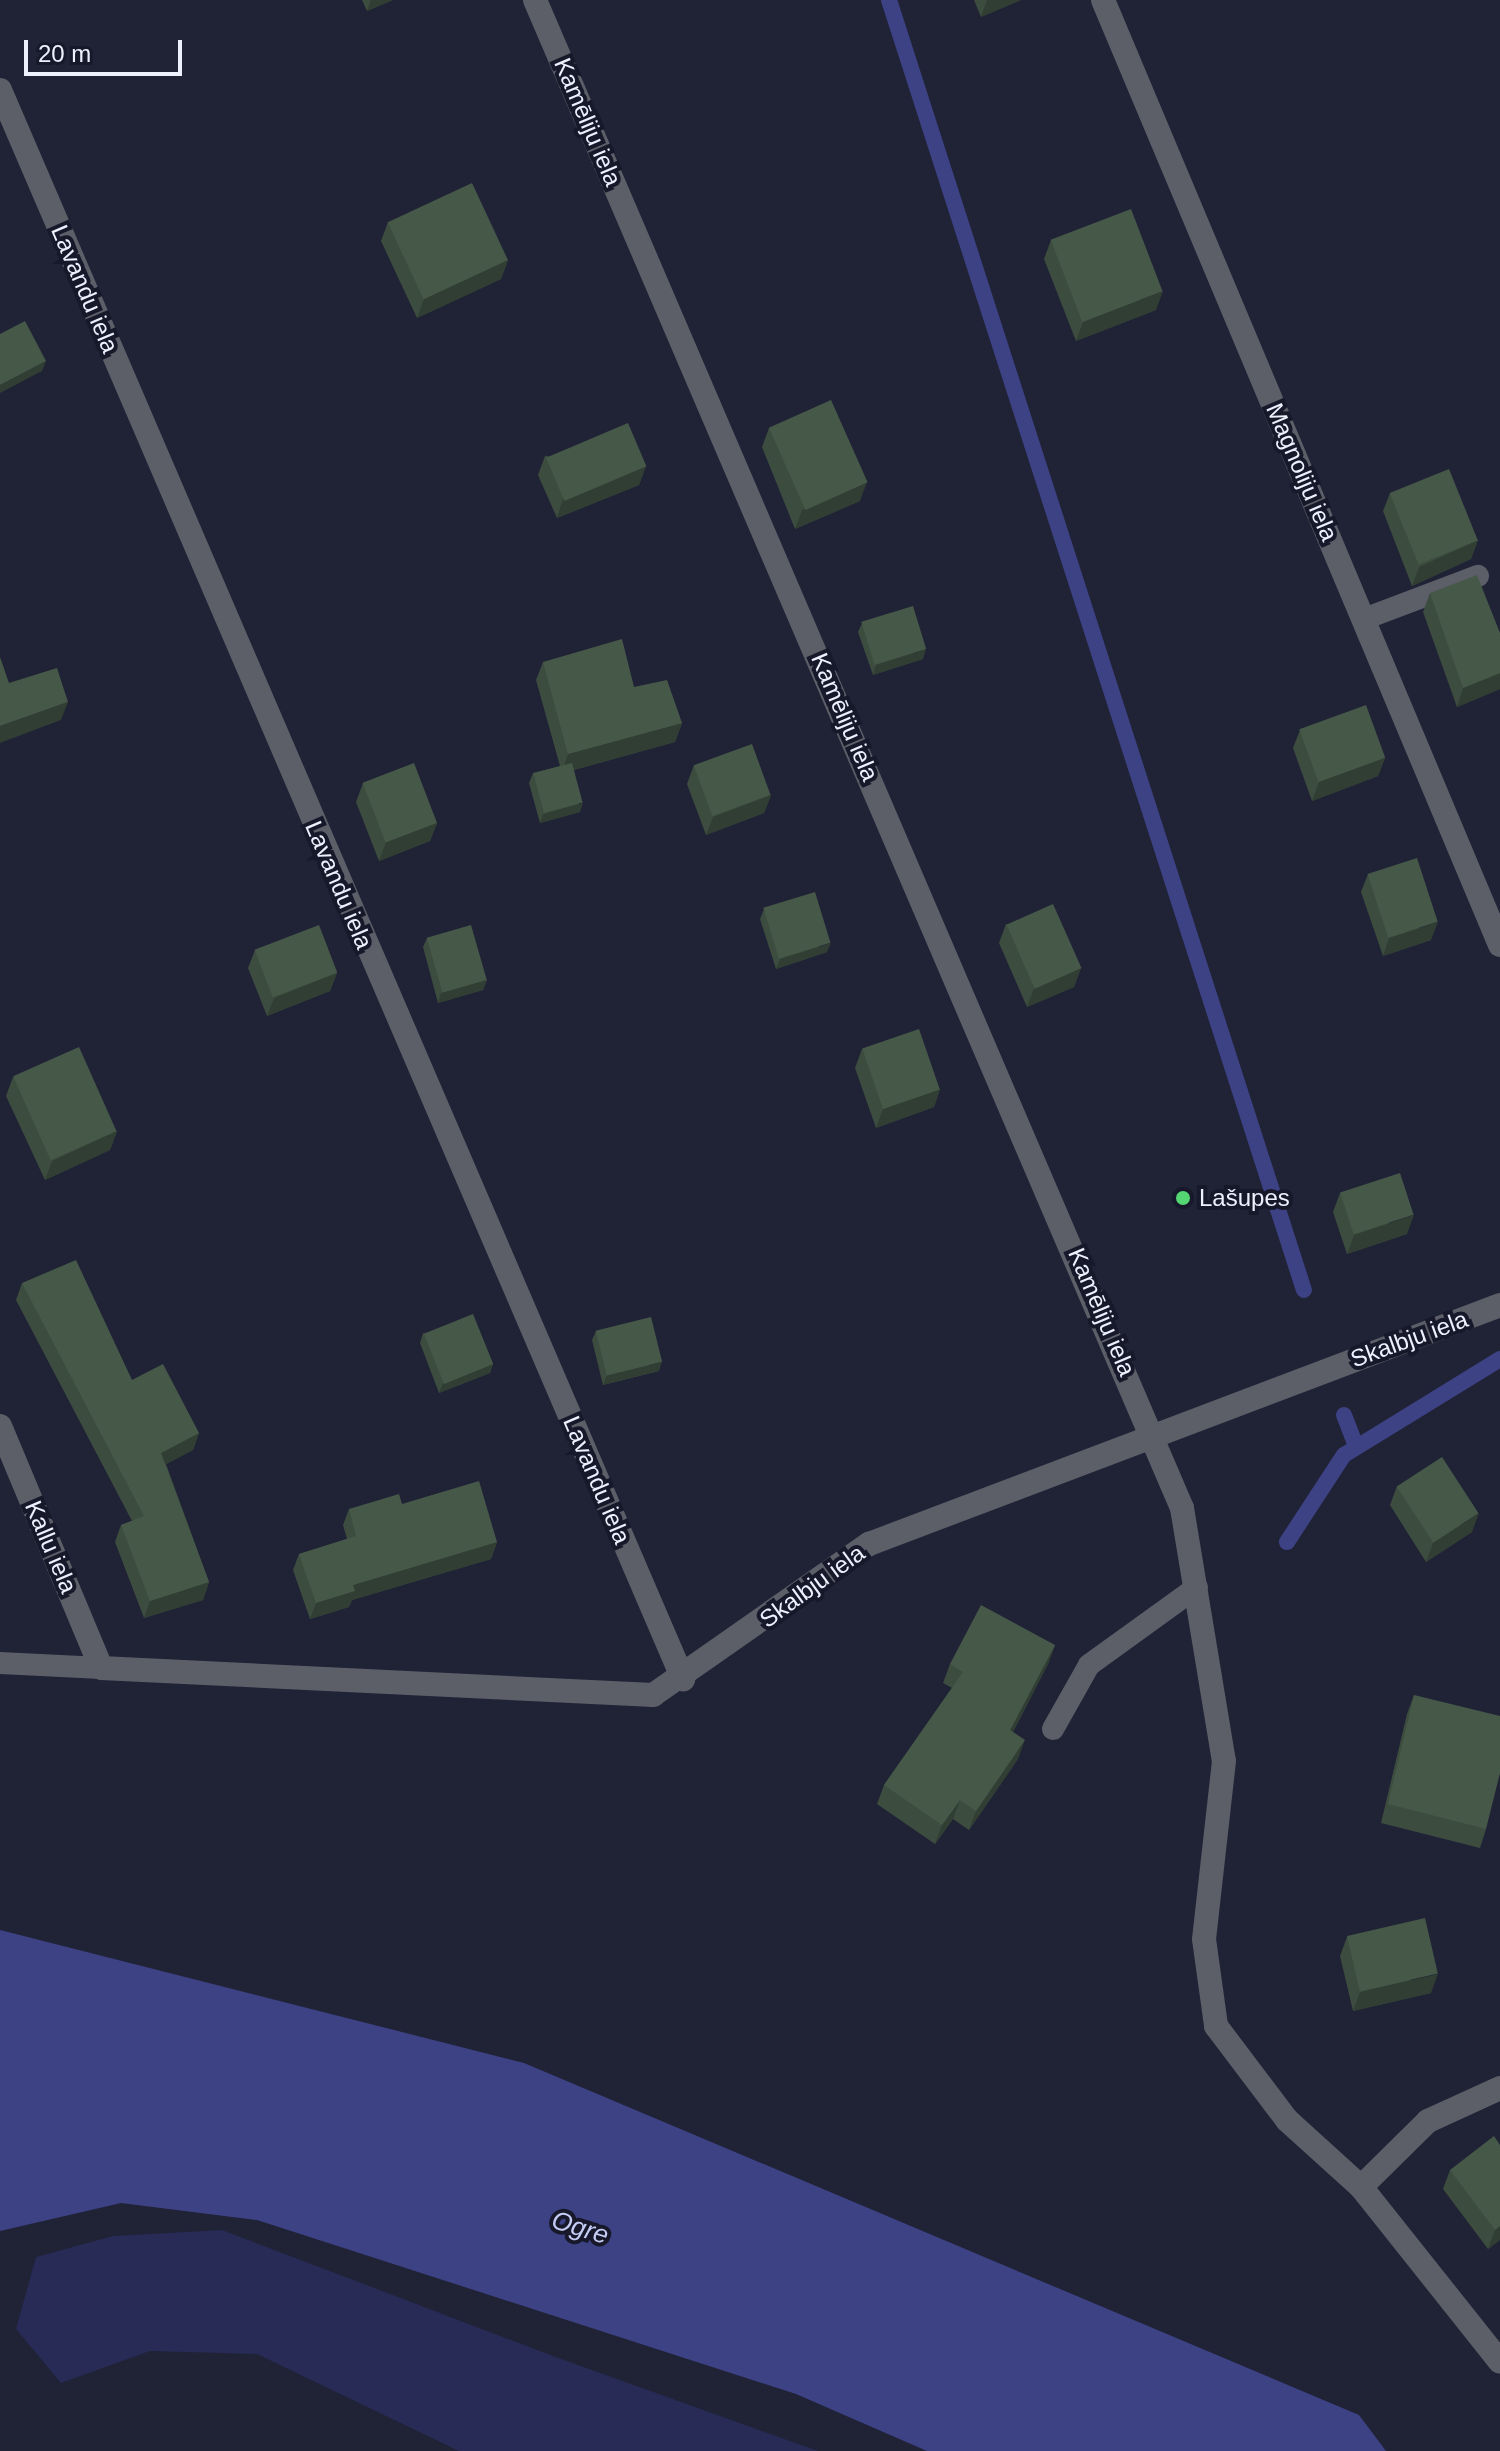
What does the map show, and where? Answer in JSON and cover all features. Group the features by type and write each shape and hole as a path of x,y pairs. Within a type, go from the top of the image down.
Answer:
{"street":[{"name":"Kamēliju iela","path":"535,0 1155,1434 1182,1508 1224,1761 1204,1939 1216,2026 1287,2120 1361,2187 1500,2362"},
{"name":"Magnoliju iela","path":"1103,0 1500,945"},
{"name":"Lavandu iela","path":"0,90 683,1679"},
{"name":"Skalbju iela","path":"101,1668 653,1695 683,1679 869,1544 1500,1305"},
{"name":"Kallu iela","path":"0,1426 101,1668"},
{"path":"1361,2187 1428,2121 1500,2088"}],"lane":[{"path":"1364,619 1478,576"},
{"path":"1053,1729 1089,1665 1197,1587"},
{"path":"0,1663 101,1668"}],"shaded area":[{"path":"222,2230 553,2356 818,2451 459,2451 257,2354 150,2351 61,2383 16,2329 36,2257 113,2236"}],"water":[{"name":"Ogre","path":"0,1930 524,2063 1359,2415 1386,2451 927,2451 796,2394 257,2220 121,2203 0,2231"}],"building":[{"path":"472,183 508,260 424,299 388,222"},
{"path":"1131,209 1163,291 1082,322 1051,240"},
{"path":"25,321 46,361 0,385 0,334"},
{"path":"831,400 868,482 805,510 769,428"},
{"path":"628,423 646,466 564,501 546,458"},
{"path":"1449,469 1478,540 1419,564 1390,493"},
{"path":"1477,575 1500,633 1500,673 1463,688 1430,593"},
{"path":"913,606 926,649 875,665 861,622"},
{"path":"622,639 634,687 667,680 682,723 568,754 543,662"},
{"path":"0,657 9,683 57,668 68,702 0,726"},
{"path":"1366,705 1385,758 1318,782 1299,729"},
{"path":"752,744 770,795 712,816 694,765"},
{"path":"414,763 437,823 386,842 363,783"},
{"path":"572,763 583,803 544,813 533,773"},
{"path":"1417,858 1438,922 1388,938 1368,874"},
{"path":"815,892 830,943 779,958 763,908"},
{"path":"1053,904 1081,968 1035,989 1006,925"},
{"path":"319,925 337,973 273,997 255,950"},
{"path":"471,925 487,980 442,992 427,938"},
{"path":"919,1029 940,1090 883,1109 862,1049"},
{"path":"79,1047 116,1131 51,1160 13,1076"},
{"path":"1400,1173 1414,1215 1354,1234 1340,1192"},
{"path":"76,1260 132,1380 163,1364 199,1433 161,1453 209,1582 150,1601 121,1525 144,1516 22,1283"},
{"path":"473,1314 493,1364 444,1384 424,1334"},
{"path":"651,1317 662,1362 607,1375 596,1331"},
{"path":"1442,1457 1478,1513 1433,1543 1397,1486"},
{"path":"479,1481 497,1542 353,1585 355,1591 316,1603 299,1554 356,1536 349,1509 399,1494 402,1504"},
{"path":"981,1605 1055,1645 1010,1730 1025,1740 976,1811 960,1800 942,1825 884,1785 963,1672 950,1664"},
{"path":"1414,1695 1500,1716 1500,1773 1486,1829 1388,1804"},
{"path":"1425,1918 1438,1974 1360,1992 1347,1936"},
{"path":"1494,2136 1500,2145 1500,2226 1495,2230 1450,2170"}],"waterway":[{"path":"889,0 1304,1290"},
{"path":"1287,1542 1344,1455 1500,1359"},
{"path":"1344,1415 1356,1447"}],"place":[{"name":"Lašupes","path":"1183,1198"}]}
